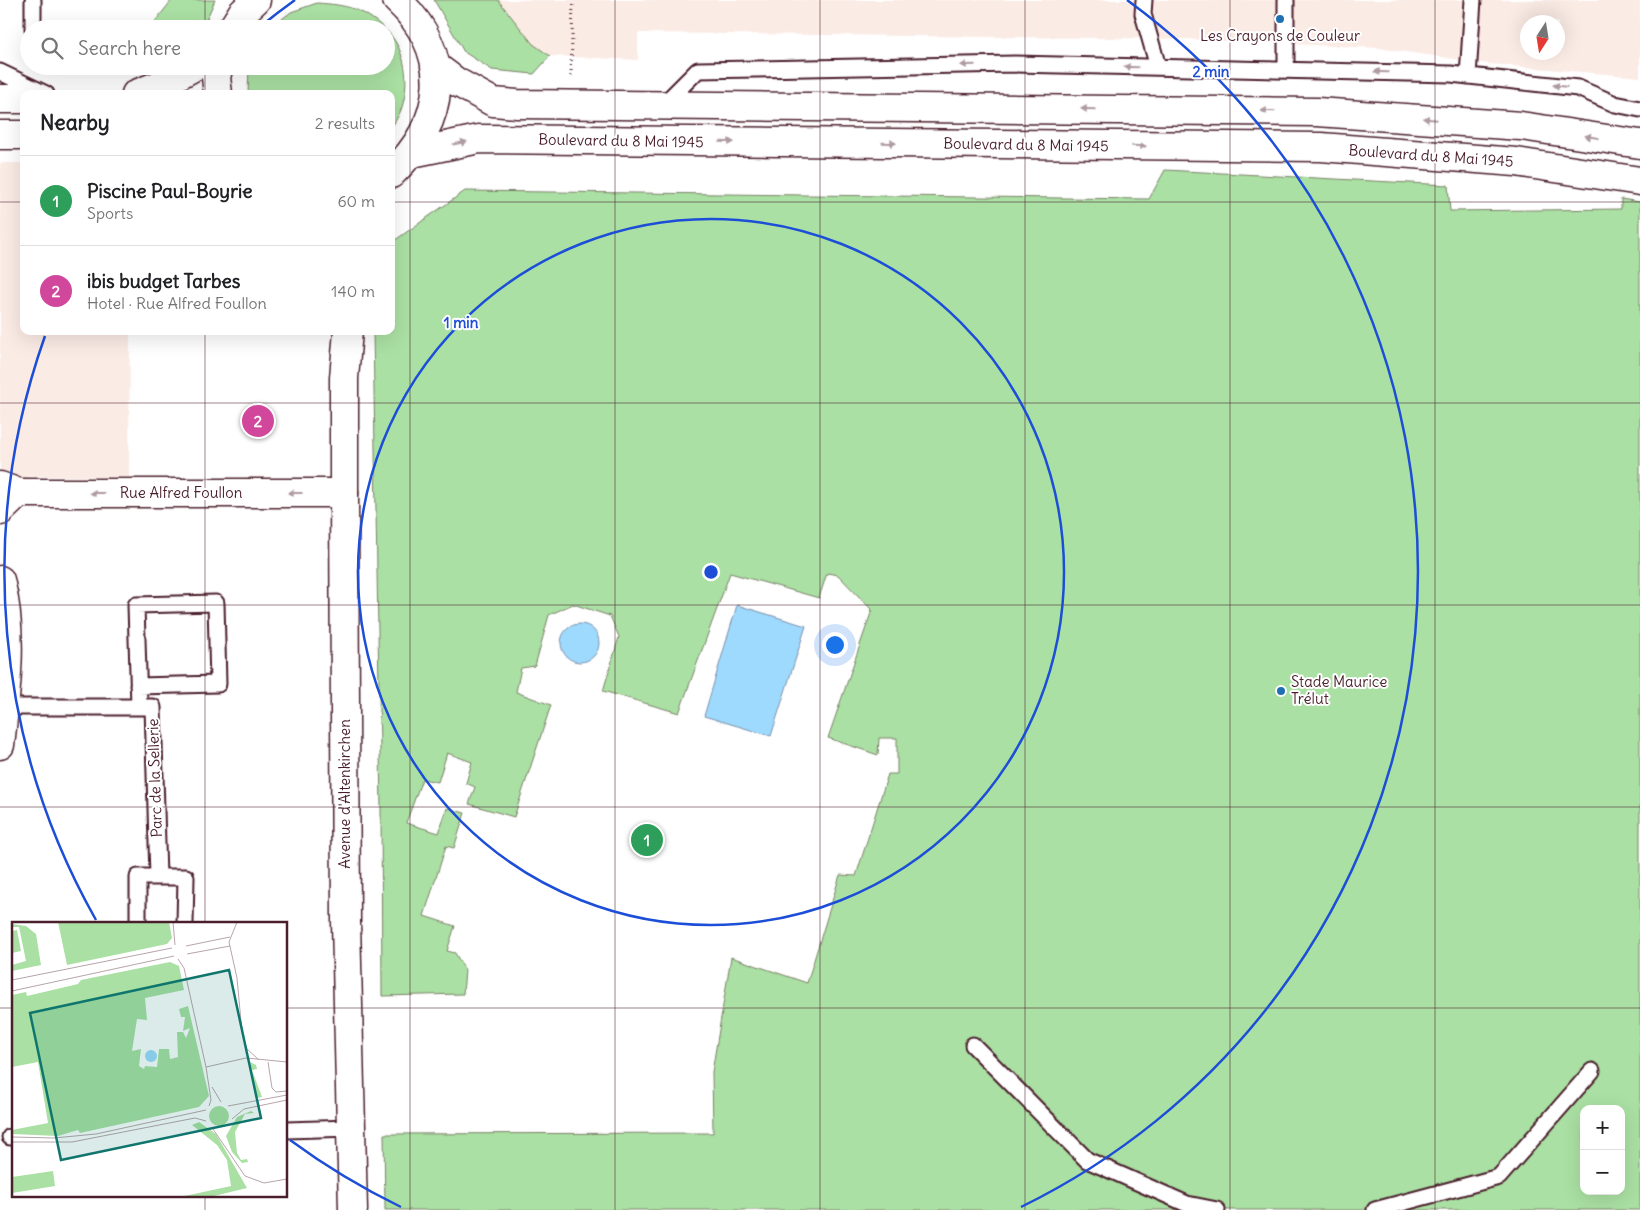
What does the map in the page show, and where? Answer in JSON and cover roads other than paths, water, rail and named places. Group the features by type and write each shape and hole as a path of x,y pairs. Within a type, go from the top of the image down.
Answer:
{"main road":[{"path":"238,20 242,13 256,0"},
{"path":"395,170 412,153 428,127 436,97 435,66 427,38 412,14 397,0"},
{"path":"435,66 493,102 517,104 1317,112 1521,126 1640,144"},
{"path":"146,90 179,75"},
{"path":"217,75 218,90"},
{"path":"0,99 20,99"},
{"path":"0,135 20,135"},
{"name":"Boulevard du 8 Mai 1945","path":"412,153 479,139 1321,147 1516,162 1640,181"},
{"name":"Avenue d'Altenkirchen","path":"333,335 344,378"},
{"name":"Avenue d'Altenkirchen","path":"348,335 344,378 346,922 353,1210"},
{"name":"Rue Alfred Foullon","path":"6,497 344,493"},
{"path":"0,580 7,606 8,637 5,708 0,739"}],"lane":[{"path":"33,0 33,20"},
{"path":"1144,0 1144,14 1158,67"},
{"path":"1286,0 1286,70"},
{"path":"1468,76 1473,0"},
{"path":"663,105 698,70 1015,64 1468,76 1578,88 1615,104 1640,109"},
{"path":"0,72 38,90"},
{"path":"138,686 218,684 216,603 136,605 138,686 139,707"},
{"name":"Parc de la Sellerie","path":"5,708 153,707 158,877"},
{"path":"138,922 138,877 186,877 185,922"},
{"path":"973,1045 1087,1160 1187,1204 1217,1210"},
{"path":"1375,1210 1499,1177 1592,1071"},
{"path":"288,1130 352,1128"}],"water":[{"path":"737,605 806,626 771,736 704,716"},
{"path":"580,624 593,630 599,643 593,656 580,662 567,656 561,643 567,630"}],"place":[{"name":"Les Crayons de Couleur","path":"1280,19"},
{"name":"ibis budget Tarbes","path":"258,421"},
{"name":"Stade Maurice Trélut","path":"1281,691"},
{"name":"Piscine Paul-Boyrie","path":"647,840"}]}
